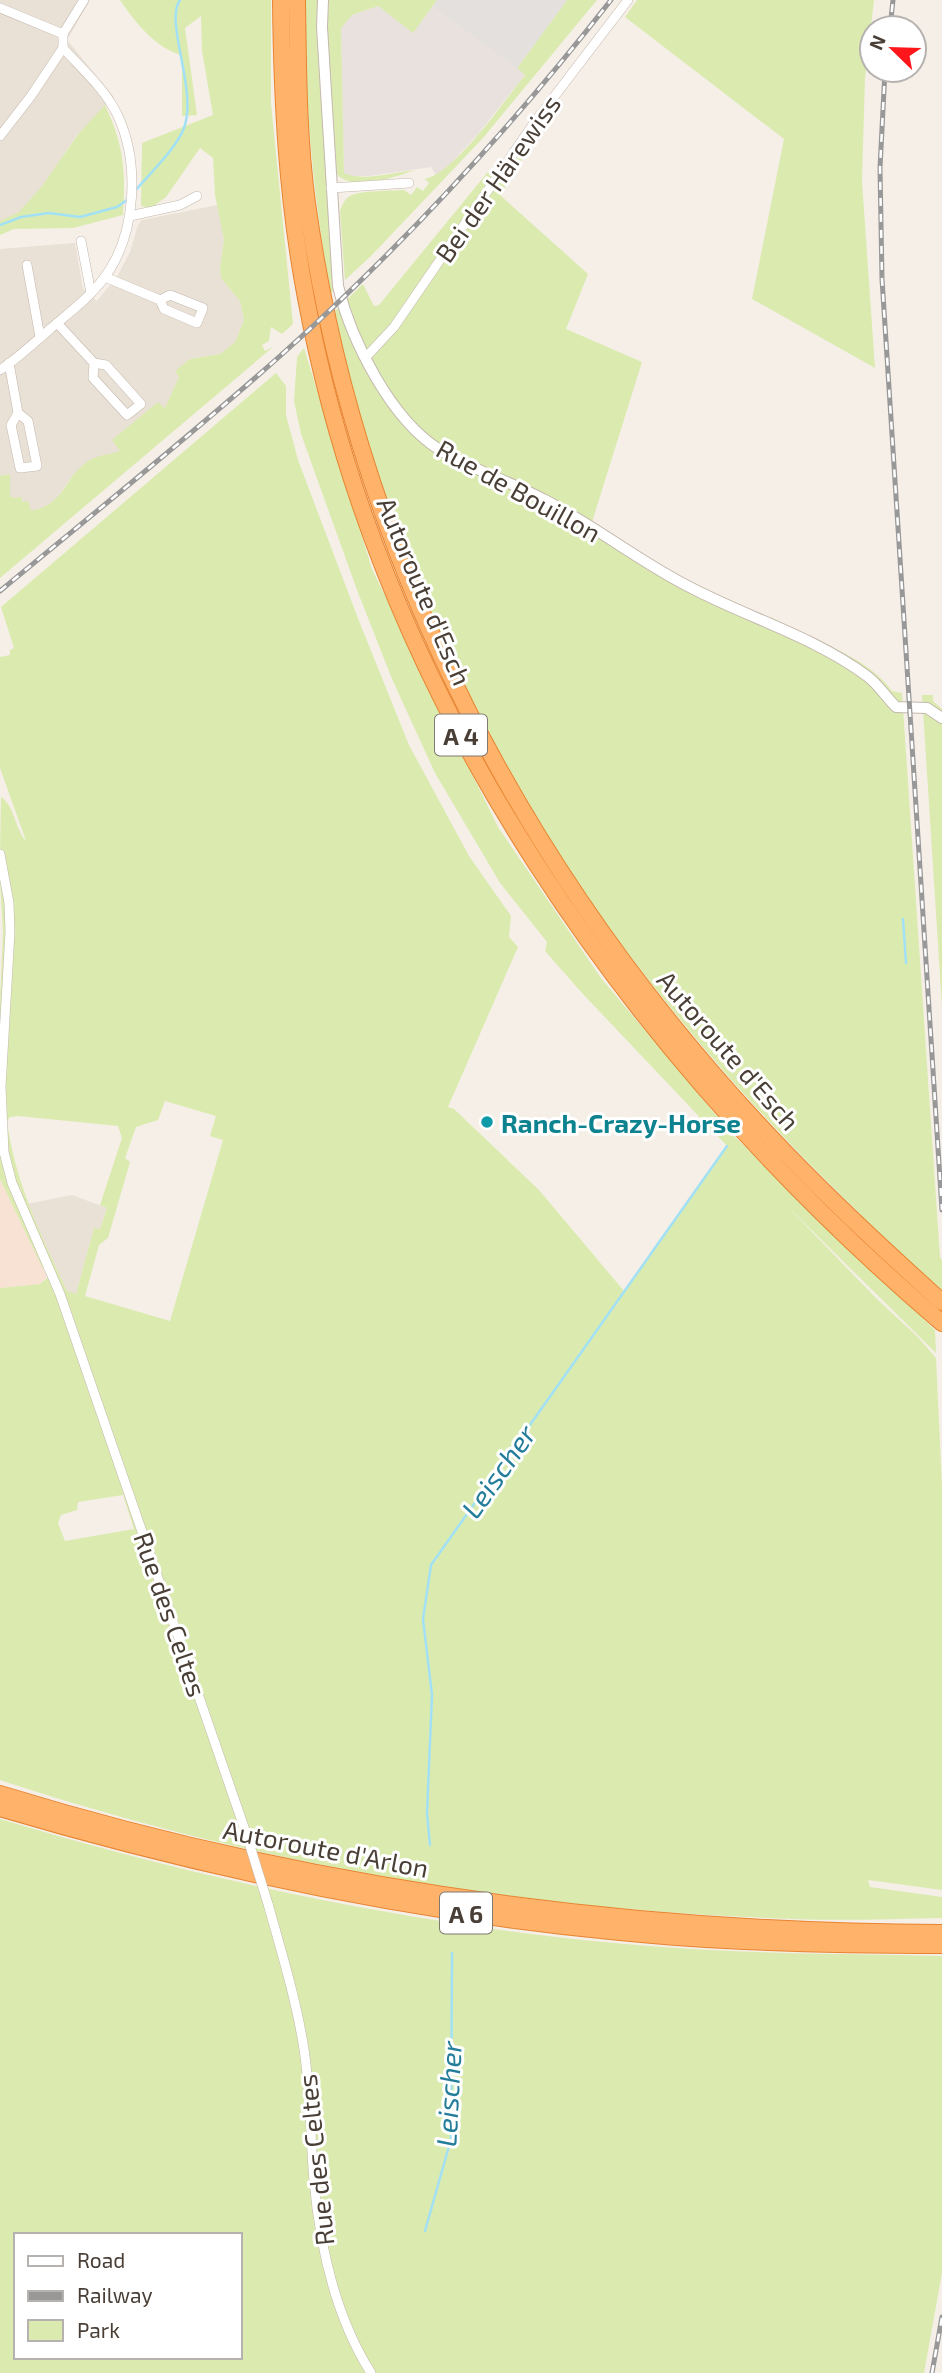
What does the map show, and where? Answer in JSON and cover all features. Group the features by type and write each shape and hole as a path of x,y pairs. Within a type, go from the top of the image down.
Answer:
{"highway":[{"name":"Autoroute d'Esch","path":"281,0 281,69 291,200 306,299 319,359 363,512 399,604 436,685 477,767 539,869 600,958 659,1035 719,1106 830,1222 942,1323"},
{"name":"Autoroute d'Esch","path":"297,0 298,89 307,201 321,293 335,358 380,509 409,587 452,681 493,761 569,887 675,1029 756,1122 843,1212 942,1302"},
{"name":"Autoroute d'Arlon","path":"0,1794 62,1813 289,1869 460,1899 689,1924 818,1931 942,1933"},
{"name":"Autoroute d'Arlon","path":"0,1808 197,1862 261,1876 397,1902 515,1920 621,1933 738,1941 942,1945"}],"street":[{"path":"0,136 63,48 63,34 83,0"},
{"name":"Rue de Bouillon","path":"323,0 322,27 338,286 344,310 366,357 396,408 438,449 546,501 693,589 848,663 870,678 896,707 928,708 942,718"},
{"name":"Bei der Härewiss","path":"366,357 394,327 534,122 628,0"},
{"path":"0,8 63,34"},
{"path":"0,370 58,323 105,277 130,216 133,180 123,127 107,98 63,48"},
{"path":"331,188 409,183"},
{"path":"130,216 180,205 197,196"},
{"path":"81,241 91,293"},
{"path":"27,265 40,337"},
{"path":"105,277 160,300"},
{"path":"58,323 94,363 106,365 141,404 127,415 93,378 94,363"},
{"path":"9,363 18,413 11,425 20,468 37,466 28,421 18,413"},
{"name":"Rue des Celtes","path":"0,854 9,904 10,932 1,1087 4,1152 12,1183 60,1294 268,1904 303,2043 323,2251 351,2337 371,2373"}],"shaded area":[{"path":"0,0 90,0 67,40 114,97 77,135 23,215 0,226"},
{"path":"437,0 567,0 517,68 525,75 478,134 442,173 436,175 431,167 369,176 350,176 344,173 341,28 352,15 378,6 413,32"},
{"path":"437,0 567,0 517,68 433,6"},
{"path":"218,205 224,240 221,278 240,301 244,320 235,342 220,354 190,359 175,372 179,377 165,409 121,451 72,476 57,498 46,508 31,512 23,502 10,496 10,474 0,476 0,249 75,243 83,289 97,301 118,275 142,220"},
{"path":"0,1179 47,1277 40,1284 0,1288"},
{"path":"72,1195 107,1208 100,1229 94,1228 76,1294 67,1292 27,1204"}],"green space":[{"path":"120,0 271,0 271,103 293,324 282,334 271,327 269,341 262,345 265,351 273,347 0,578 0,476 10,474 10,496 21,497 23,502 28,501 31,511 51,503 88,461 120,451 112,440 158,402 165,408 179,377 175,371 190,359 220,354 235,342 244,320 240,301 221,278 224,240 215,195 213,158 200,148 166,197 151,208 141,206 142,143 213,115 202,51 201,16 185,28 197,115 182,116 182,55 155,41"},
{"path":"306,0 318,0 316,26 334,290 330,294 311,147 306,74"},
{"path":"329,0 437,0 413,33 378,6 352,15 341,28 344,173 370,177 415,170 386,179 363,182 352,182 337,174 327,27"},
{"path":"567,0 597,0 483,138 345,280 340,211 348,197 368,192 404,190 411,195 417,187 423,191 429,183 425,179 437,174 465,150 525,75 517,68"},
{"path":"637,0 874,0 872,14 858,14 858,84 865,84 862,181 875,368 752,299 784,139 625,17"},
{"path":"105,105 120,146 124,185 123,215 73,228 14,229 0,235 0,221 19,212 42,186 79,133"},
{"path":"518,154 523,157 500,195 588,274 566,329 642,362 592,522 667,570 853,658 892,691 902,693 942,1290 879,1233 778,1131 715,1061 655,988 598,911 545,832 496,750 453,667 416,582 370,448 334,312 363,284 374,306 379,305 487,173"},
{"path":"304,348 372,569 498,827 601,978 732,1134 935,1330 936,1353 785,1204 936,1358 942,1486 942,1890 868,1880 870,1887 942,1897 942,1918 812,1920 693,1914 492,1893 293,1859 97,1810 0,1780 0,1288 40,1284 52,1274 47,1264 43,1269 0,1179 0,1000 3,931 0,883 5,883 0,854 1,797 9,806 26,841 0,768 0,657 10,655 10,650 14,648 1,607 276,373 286,386 286,415 298,460 409,745 469,856 511,916 509,937 518,947 448,1107 454,1109 539,1190 624,1291 727,1146 545,951 547,942 500,883 435,773 392,679 301,434 294,401 297,357","holes":["165,1101 216,1116 210,1136 223,1140 170,1321 85,1296 99,1245 108,1238 130,1162 125,1158 136,1127 158,1120","10,1117 118,1126 122,1138 100,1205 107,1208 100,1229 94,1228 76,1294 67,1291 23,1187 7,1121","123,1495 134,1529 65,1541 58,1523 61,1515 77,1510 78,1502"]},
{"path":"922,695 933,695 933,701 942,709 942,1007"},
{"path":"0,1819 174,1867 262,1887 351,1906 530,1934 710,1950 942,1956 942,2273 924,2373 0,2373"}],"waterway":[{"path":"134,192 169,153 184,128 187,95 176,24 176,10 180,0"},
{"path":"0,225 21,217 49,213 80,217 117,207 127,200"},
{"name":"Leischer","path":"903,919 906,963"},
{"name":"Leischer","path":"430,1845 427,1813 432,1695 423,1619 431,1565 727,1146"},
{"name":"Leischer","path":"425,2231 451,2139 452,1953"}],"railway":[{"path":"0,591 246,386 369,273 494,140 611,0"},
{"path":"892,14 893,0"},
{"path":"884,84 880,168 882,279 942,1210"},
{"path":"932,2373 942,2317"}],"place":[{"name":"Ranch-Crazy-Horse","path":"487,1122"}]}
